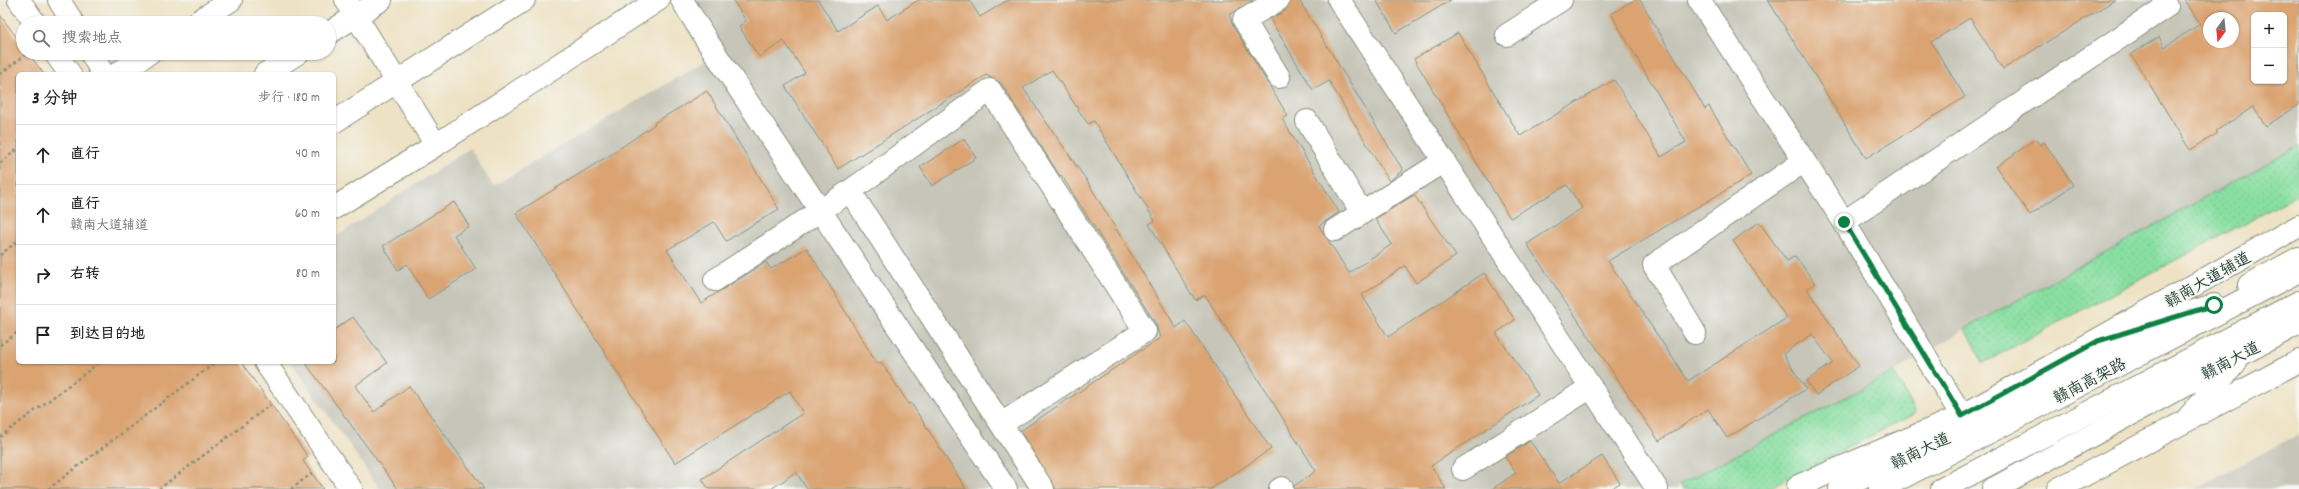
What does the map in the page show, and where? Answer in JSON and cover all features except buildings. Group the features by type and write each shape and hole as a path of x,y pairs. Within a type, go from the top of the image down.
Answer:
{"main road":[{"path":"20,0 30,16"},
{"path":"59,0 69,16"},
{"path":"207,16 231,0"},
{"path":"336,25 351,8 381,0"},
{"path":"336,121 524,0"},
{"path":"336,207 436,145 658,0"},
{"path":"682,0 707,41 1006,489"},
{"path":"1278,0 1244,20 1279,77"},
{"path":"1339,0 1657,489"},
{"path":"1507,35 1561,0"},
{"path":"1699,0 1844,222 1962,416"},
{"path":"1844,222 2167,6 2164,0"},
{"path":"351,8 436,145"},
{"path":"60,60 69,72"},
{"path":"95,60 102,72"},
{"path":"120,72 138,60"},
{"path":"268,72 287,60"},
{"path":"715,280 850,191 990,90 1145,331 1001,424"},
{"path":"1307,122 1362,213"},
{"path":"1335,230 1444,161"},
{"path":"1695,333 1654,265 1804,161"},
{"path":"850,191 1043,489"},
{"name":"赣南大道辅道","path":"1792,489 1808,484 1962,416 2098,341 2299,226"},
{"name":"赣南大道","path":"1840,489 2214,305 2299,258"},
{"name":"赣南高架路","path":"1880,489 2299,271"},
{"name":"赣南高架路","path":"1942,489 2299,302"},
{"path":"2098,341 2214,305"},
{"name":"赣南大道","path":"1992,489 2299,323"},
{"path":"2187,419 2245,352"},
{"path":"2058,489 2187,419 2299,362"},
{"path":"266,364 351,489"},
{"path":"1463,469 1590,386"}],"path":[{"path":"0,74 19,60"},
{"path":"0,163 16,151"},
{"path":"0,255 16,243"},
{"path":"0,345 16,333"},
{"path":"0,437 97,364"},
{"path":"48,489 213,364"},
{"path":"159,489 286,393"},
{"path":"291,489 331,459"}],"shaded area":[{"path":"671,0 2299,0 2299,146 1965,329 1894,372 1680,484 1677,489 380,489 292,364 336,364 336,237 470,148 493,186 707,60"},
{"path":"2299,434 2299,489 2194,489"}],"green space":[{"path":"2299,146 2299,194 1983,363 1965,329"},
{"path":"1894,372 1916,413 1767,489 1683,489 1680,484"}],"route":[{"path":"1844,222 1962,416 2098,341 2214,305"}]}
